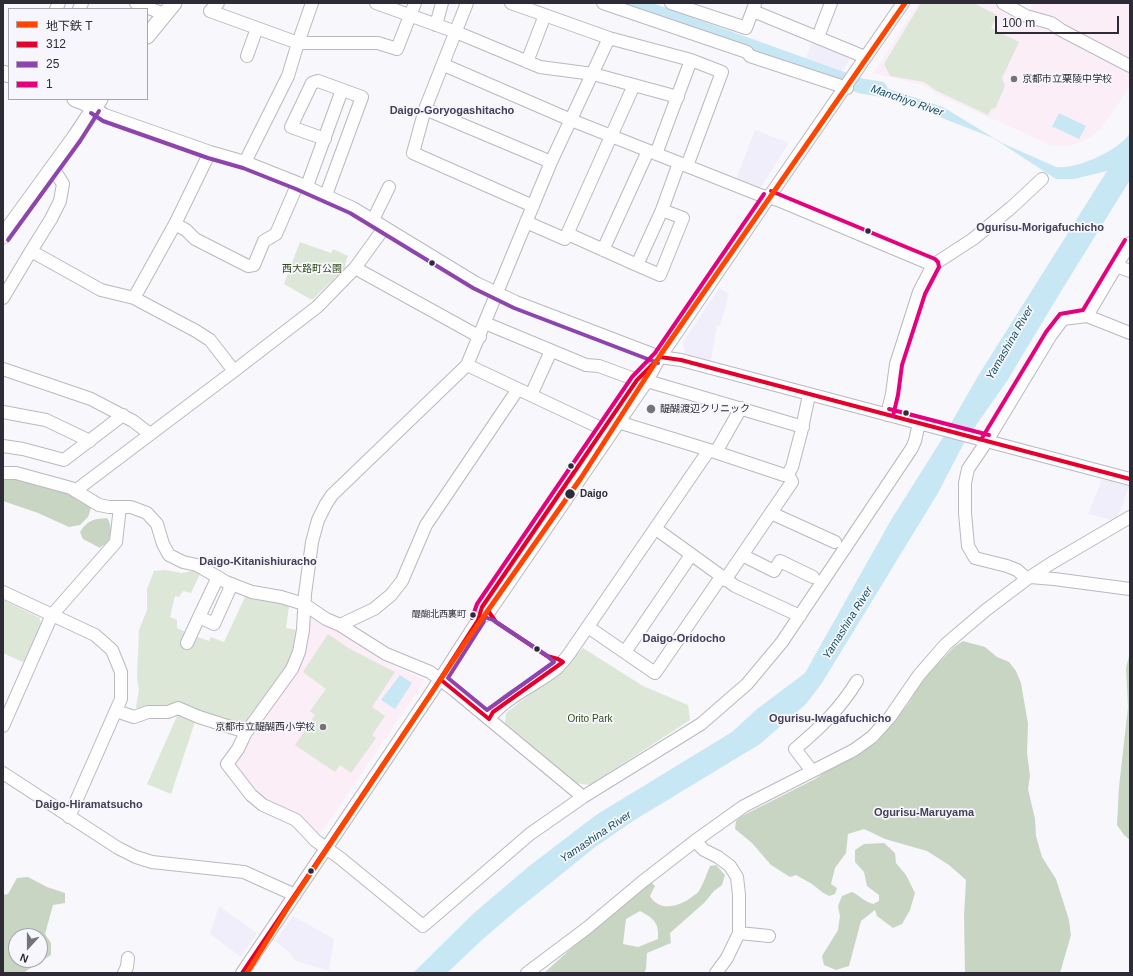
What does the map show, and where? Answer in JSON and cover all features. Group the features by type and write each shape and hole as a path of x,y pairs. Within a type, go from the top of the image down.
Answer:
{"main road":[{"path":"148,35 174,3"},
{"path":"3,236 75,138 97,104 78,100"}],"street":[{"path":"136,3 164,14"},
{"path":"218,3 210,11 298,43 378,42 397,49 415,3"},
{"path":"245,162 288,76 312,3"},
{"path":"376,3 456,32 540,67 593,74 678,97"},
{"path":"436,25 442,3"},
{"path":"467,3 426,109 413,153 533,206"},
{"path":"510,3 609,38 691,60 722,72 683,165 637,266"},
{"path":"604,3 747,52 750,56 846,87"},
{"path":"671,3 746,28 754,7 865,57"},
{"path":"818,37 830,3"},
{"path":"242,973 327,849 440,679 478,620 482,607 603,429 660,357 903,3"},
{"path":"1005,4 1026,16 1051,23 1061,30 1130,66"},
{"path":"527,62 545,15"},
{"path":"247,56 257,28"},
{"path":"609,38 526,222 468,365 332,495 318,520 312,542 304,604 303,630 299,652 292,669 246,732 238,749 227,764 251,794 263,805 296,820 316,841 423,926 530,834 583,797 701,724 747,684 782,642 912,448 919,423"},
{"path":"603,250 652,153 678,97 691,60"},
{"path":"444,65 571,120 652,153 760,195 769,197 933,265"},
{"path":"325,139 292,127 312,83 318,82 362,97 326,195"},
{"path":"526,222 565,240 634,85"},
{"path":"175,224 186,230 194,239 233,259 248,266 254,264 264,241 276,234 303,184 325,139 342,90"},
{"path":"97,104 105,115 210,152 245,162 303,184 353,208 476,284 516,302 660,357 681,360 1130,479"},
{"path":"426,109 552,162"},
{"path":"134,298 175,224 210,152"},
{"path":"3,298 51,220 60,201 63,184 53,168"},
{"path":"887,415 892,394 896,364 919,292 933,265 973,239 1012,207 1042,178"},
{"path":"373,220 388,187"},
{"path":"568,234 660,275 683,218 662,210"},
{"path":"75,491 317,307 355,268 384,228"},
{"path":"1087,316 1130,243"},
{"path":"31,251 101,290 134,298 196,331 210,340 234,371"},
{"path":"1116,266 1130,271"},
{"path":"355,268 480,337"},
{"path":"1130,333 1087,316 1063,319 1051,335 968,469 965,483 965,513 968,546 975,558 1007,566 1017,570 1029,578 1054,579 1130,589"},
{"path":"485,323 586,365 599,366 803,427"},
{"path":"531,395 551,351"},
{"path":"468,365 603,429"},
{"path":"3,369 91,399 134,420 150,434"},
{"path":"478,620 489,612 618,422 642,380"},
{"path":"340,625 374,609 391,595 402,581 426,525 518,389"},
{"path":"788,474 792,468 803,427 809,395"},
{"path":"489,719 493,712 557,668 570,654 741,408"},
{"path":"3,412 46,420 90,441"},
{"path":"3,446 23,449 64,460 124,415"},
{"path":"618,422 712,451 779,474 788,474"},
{"path":"3,473 16,473 71,488 100,505 131,508 147,513 157,524 163,544 170,555 183,562 197,565 232,584 252,592 281,597 304,604 326,619 340,625 386,654 430,672 583,797"},
{"path":"588,627 655,673 723,578 742,555 792,482 788,474"},
{"path":"3,726 52,615 116,542 120,507"},
{"path":"771,513 835,542"},
{"path":"527,973 587,928 642,882 695,841 744,806 854,750 872,737 890,716 919,676 946,644 986,610 1029,578 1130,517"},
{"path":"656,529 735,586 800,616"},
{"path":"625,652 691,555"},
{"path":"742,555 774,571 780,561 813,577"},
{"path":"187,643 218,577"},
{"path":"199,617 214,624 232,584"},
{"path":"3,592 95,635 112,650 122,672 121,699 70,817"},
{"path":"812,771 795,749 822,726 856,688"},
{"path":"116,711 134,717 148,712 168,712 178,708 199,717 246,732"},
{"path":"3,773 118,848 136,857 152,862 166,864 244,872 295,895"},
{"path":"695,841 704,850 718,857 730,866 737,877 739,896 739,933 727,958 716,973"},
{"path":"739,933 769,936"},
{"path":"124,973 127,968 128,958"}],"shaded area":[{"name":"京都市立栗陵中学校","path":"918,3 993,3 1025,20 1051,28 1130,70 1130,87 1101,128 1091,137 1079,143 1068,146 1050,145 935,93 923,85 874,73"},
{"path":"1034,3 1130,3 1130,60 1029,14"},
{"path":"813,39 848,53 849,61 842,72 806,58"},
{"path":"755,130 789,143 759,190 736,180"},
{"path":"719,288 729,294 720,326 717,325 711,361 685,354 683,342"},
{"path":"1102,479 1130,485 1116,521 1088,514"},
{"name":"京都市立醍醐西小学校","path":"309,612 383,661 425,680 319,836 266,801 243,778 232,764"},
{"path":"219,906 257,933 241,957 210,934"},
{"path":"293,916 334,939 329,971 294,960 290,953 275,941"}],"green space":[{"path":"921,3 973,3 997,15 991,28 1019,42 1002,78 1005,86 995,109 992,108 988,115 937,91 924,82 890,76 884,64"},
{"name":"西大路町公園","path":"300,242 331,253 333,249 348,256 345,264 346,267 313,299 310,299 284,284"},
{"path":"3,478 40,483 68,492 78,497 91,508 88,517 80,525 69,527 38,513 3,501"},
{"path":"107,518 111,531 106,544 100,548 83,539 80,532 88,523 94,520"},
{"path":"165,570 182,573 196,570 201,572 191,593 183,591 179,597 175,596 170,617 177,620 177,628 209,641 211,637 224,642 246,595 289,606 286,628 298,630 294,656 244,729 197,714 140,711 136,707 139,689 137,679 139,630 147,610 147,589 154,571"},
{"path":"3,600 40,618 41,624 25,663 3,653"},
{"path":"328,634 350,649 395,672 372,707 385,716 372,735 376,738 351,773 340,765 335,772 295,745 315,715 310,711 326,689 303,672"},
{"path":"963,641 985,647 997,657 1009,662 1016,671 1021,683 1028,724 1027,753 1030,776 1028,789 1035,819 1036,836 1042,857 1056,879 1069,920 1071,935 1060,973 965,973 964,916 966,880 949,865 927,851 885,839 864,829 848,834 846,853 835,868 831,884 837,888 835,894 829,896 796,875 790,877 771,865 752,843 735,829 736,821 742,816 815,779 834,766 855,757 877,742 908,704 929,673 954,647"},
{"name":"Orito Park","path":"583,648 643,686 688,705 690,720 590,785 575,783 505,723 506,713 568,665"},
{"path":"1130,652 1130,840 1124,835 1117,825 1119,787 1128,707 1126,668"},
{"path":"182,712 196,719 171,794 147,784 177,716"},
{"path":"884,843 895,853 896,863 906,875 915,893 910,910 902,924 893,928 877,916 875,910 861,921 849,966 836,970 824,965 822,956 838,930 840,916 838,906 842,896 852,892 873,904 879,901 879,895 867,886 864,872 855,862 855,850 864,844"},
{"path":"716,865 725,875 722,885 670,933 671,943 647,953 646,969 644,973 544,973 605,918 651,882 655,886 650,896 654,901 659,905 677,905 688,900 700,890 710,866","holes":["640,911 655,922 658,929 658,939 638,947 623,944 626,919"]},
{"path":"28,877 47,887 65,893 65,903 53,905 47,928 8,928 8,968 31,968 25,973 3,973 3,895 8,894 17,878"},
{"path":"48,938 51,943 51,955 48,957"}],"water":[{"name":"Yamashina River","path":"642,7 943,107 1002,143 1056,167 1075,165 1097,158 1117,146 1130,133 1130,180 1007,381 965,441 938,493 822,683 806,704 760,744 633,821 594,848 517,910 447,973 413,973 474,913 528,867 596,815 732,732 757,709 805,673 891,520 942,439 978,376 1107,171 1074,179 1056,179 993,138 861,86"},
{"path":"1059,113 1086,126 1079,139 1052,127"},
{"path":"400,675 412,683 395,709 381,700"}],"waterway":[{"name":"Manchiyo River","path":"630,3 861,86 880,89"}],"metro line":[{"name":"T","path":"247,973 290,904 465,643 581,478 661,354 905,3"}],"transit line":[{"name":"25","path":"8,240 80,141 99,111"},
{"name":"25","path":"91,113 103,121 208,158 243,168 296,189 350,213 473,288 514,308 658,363"},
{"name":"1","path":"771,191 935,259 938,262 939,267 925,294 902,365 898,395 893,416"},
{"name":"1","path":"472,618 477,604 632,377 655,353 764,194"},
{"name":"1","path":"982,438 1046,332 1060,314 1083,310 1125,240"},
{"name":"312","path":"660,357 681,360 1130,479"},
{"name":"312","path":"242,973 431,693 478,620 482,607 637,380 660,357"},
{"name":"1","path":"889,409 989,435"},
{"name":"312","path":"440,679 489,719 493,712 563,662 547,656 496,622 489,612"},
{"name":"25","path":"485,617 493,620 546,655 554,662 487,710 448,678 483,623 485,617"}],"place":[{"name":"京都市立栗陵中学校","path":"1014,79"},
{"name":"醍醐渡辺クリニック","path":"651,409"},
{"name":"Daigo","path":"570,494"},
{"name":"醍醐北西裏町","path":"473,615"},
{"name":"京都市立醍醐西小学校","path":"323,727"}],"district":[{"name":"Daigo-Goryogashitacho","path":"452,111"},
{"name":"Ogurisu-Morigafuchicho","path":"1040,228"},
{"name":"Daigo-Kitanishiuracho","path":"258,562"},
{"name":"Daigo-Oridocho","path":"684,639"},
{"name":"Ogurisu-Iwagafuchicho","path":"830,719"},
{"name":"Daigo-Hiramatsucho","path":"89,805"},
{"name":"Ogurisu-Maruyama","path":"924,813"}]}
